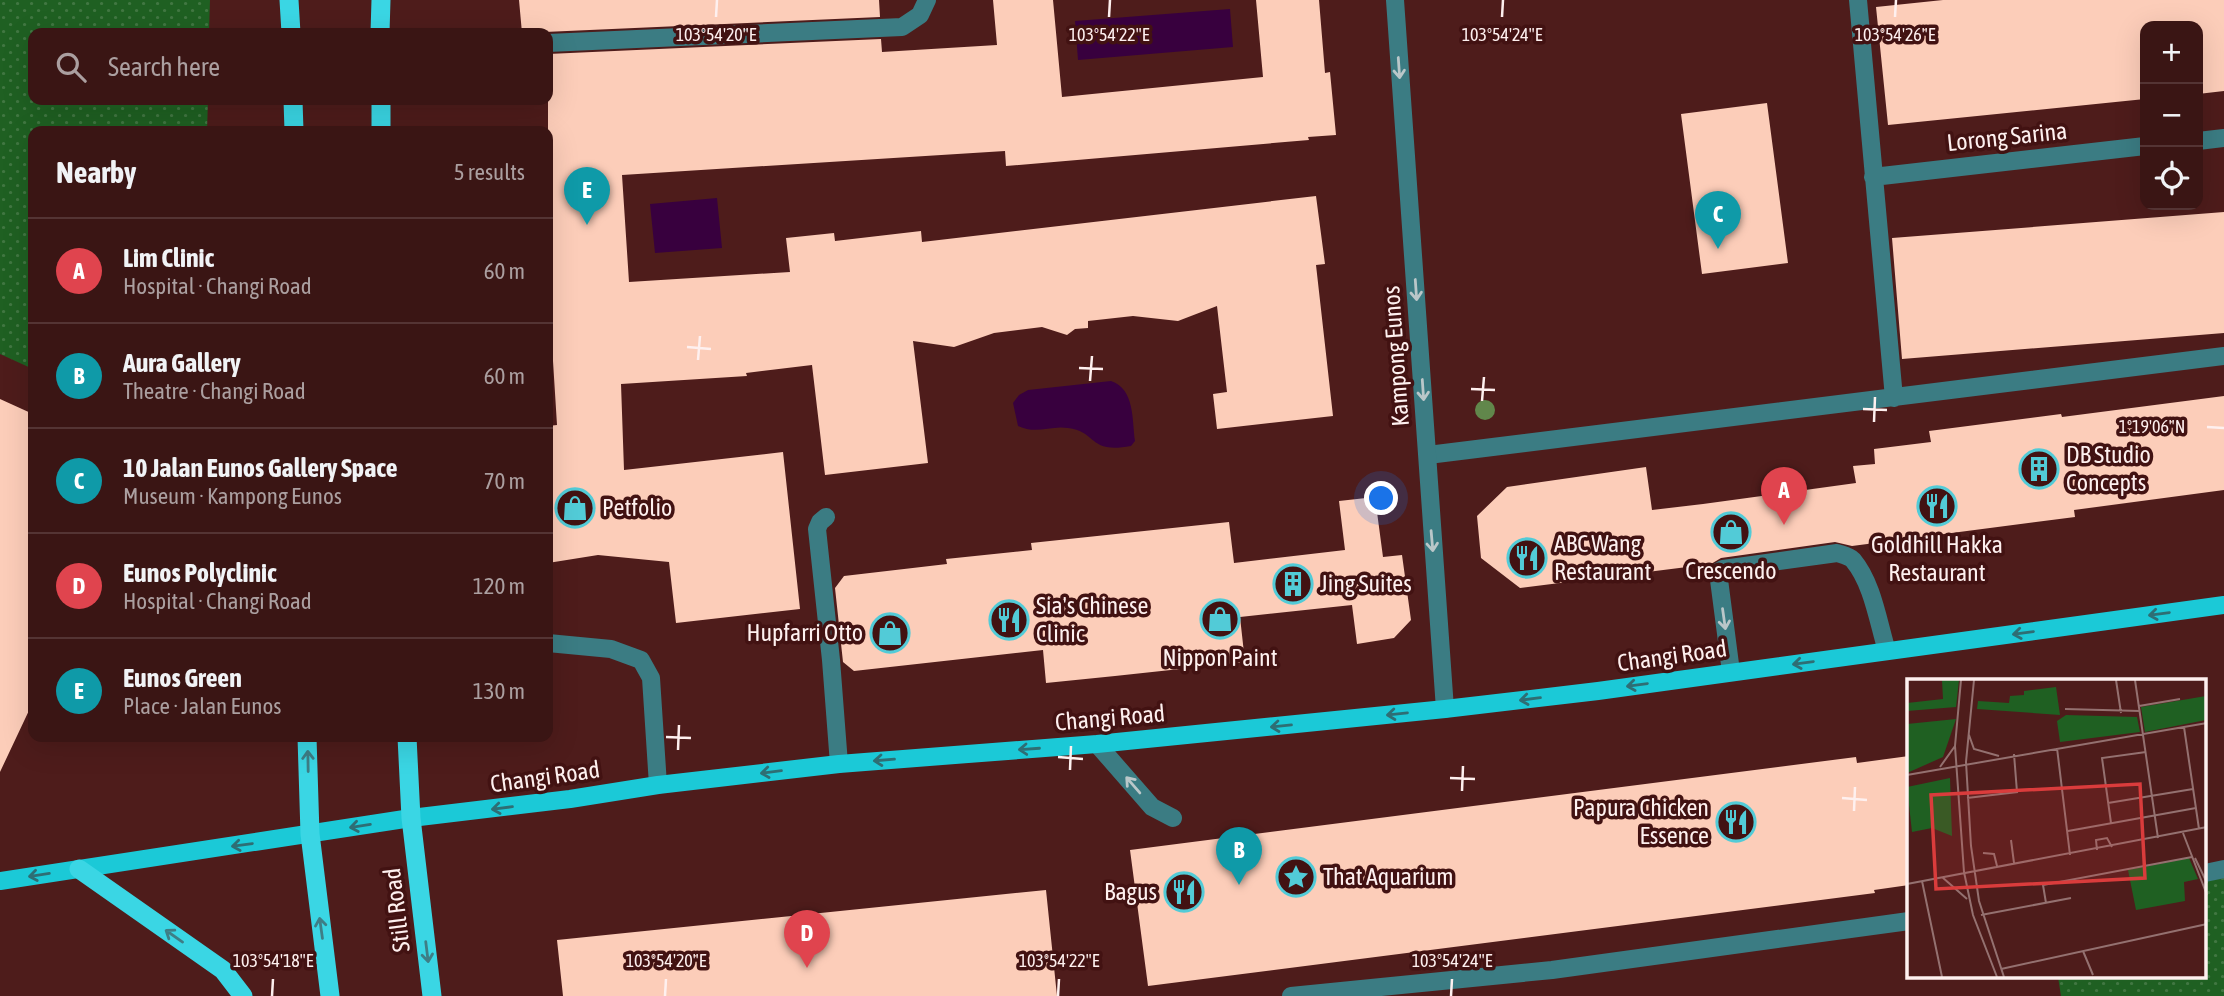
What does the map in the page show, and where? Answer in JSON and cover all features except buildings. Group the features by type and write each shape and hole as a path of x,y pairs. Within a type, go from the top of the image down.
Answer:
{"highway":[{"path":"289,0 291,28"},
{"path":"380,28 381,0"},
{"path":"293,105 294,126"},
{"path":"381,105 381,126"},
{"path":"307,742 310,834 330,996"},
{"name":"Still Road","path":"407,742 411,818 432,996"},
{"path":"79,869 223,970 243,996"}],"main road":[{"name":"Changi Road","path":"0,881 411,818 570,799 658,785 839,764 1097,744 1445,709 2224,605"}],"street":[{"path":"553,43 902,26 920,15 927,0"},
{"name":"Kampong Eunos","path":"1395,0 1445,709"},
{"path":"1858,0 1894,398"},
{"path":"2203,140 2224,138"},
{"name":"Lorong Sarina","path":"1873,177 2140,147"},
{"path":"1428,455 2224,356"},
{"path":"826,517 817,529 839,764"},
{"path":"1731,672 1718,572 1736,567 1837,554 1852,559 1866,583 1887,651"},
{"path":"553,643 611,649 641,660 651,678 658,785"},
{"path":"1097,744 1152,807 1173,818"},
{"path":"2206,873 2224,869"},
{"path":"1291,996 1552,970 1907,922"}],"green space":[{"path":"0,0 210,0 209,28 28,28 28,105 208,105 207,126 28,126 28,367 0,354"},
{"path":"2224,878 2224,996 2061,996 2058,978 2206,978 2206,881"}],"shaded area":[{"path":"1230,9 1233,47 1078,60 1075,21"},
{"path":"717,198 722,248 655,253 650,204"},
{"path":"1111,381 1124,391 1131,406 1135,441 1131,446 1117,448 1100,445 1078,430 1068,428 1031,430 1018,426 1013,403 1019,395 1028,390"}],"place":[{"name":"Eunos Green","path":"587,225"},
{"name":"10 Jalan Eunos Gallery Space","path":"1718,249"},
{"name":"DB Studio Concepts","path":"2039,469"},
{"name":"Goldhill Hakka Restaurant","path":"1937,506"},
{"name":"Petfolio","path":"575,508"},
{"name":"Lim Clinic","path":"1784,525"},
{"name":"Crescendo","path":"1731,532"},
{"name":"ABC Wang Restaurant","path":"1527,558"},
{"name":"Jing Suites","path":"1293,584"},
{"name":"Nippon Paint","path":"1220,619"},
{"name":"Sia's Chinese Clinic","path":"1009,620"},
{"name":"Hupfarri Otto","path":"890,633"},
{"name":"Papura Chicken Essence","path":"1736,822"},
{"name":"That Aquarium","path":"1296,877"},
{"name":"Aura Gallery","path":"1239,885"},
{"name":"Bagus","path":"1184,892"},
{"name":"Eunos Polyclinic","path":"807,968"}]}
